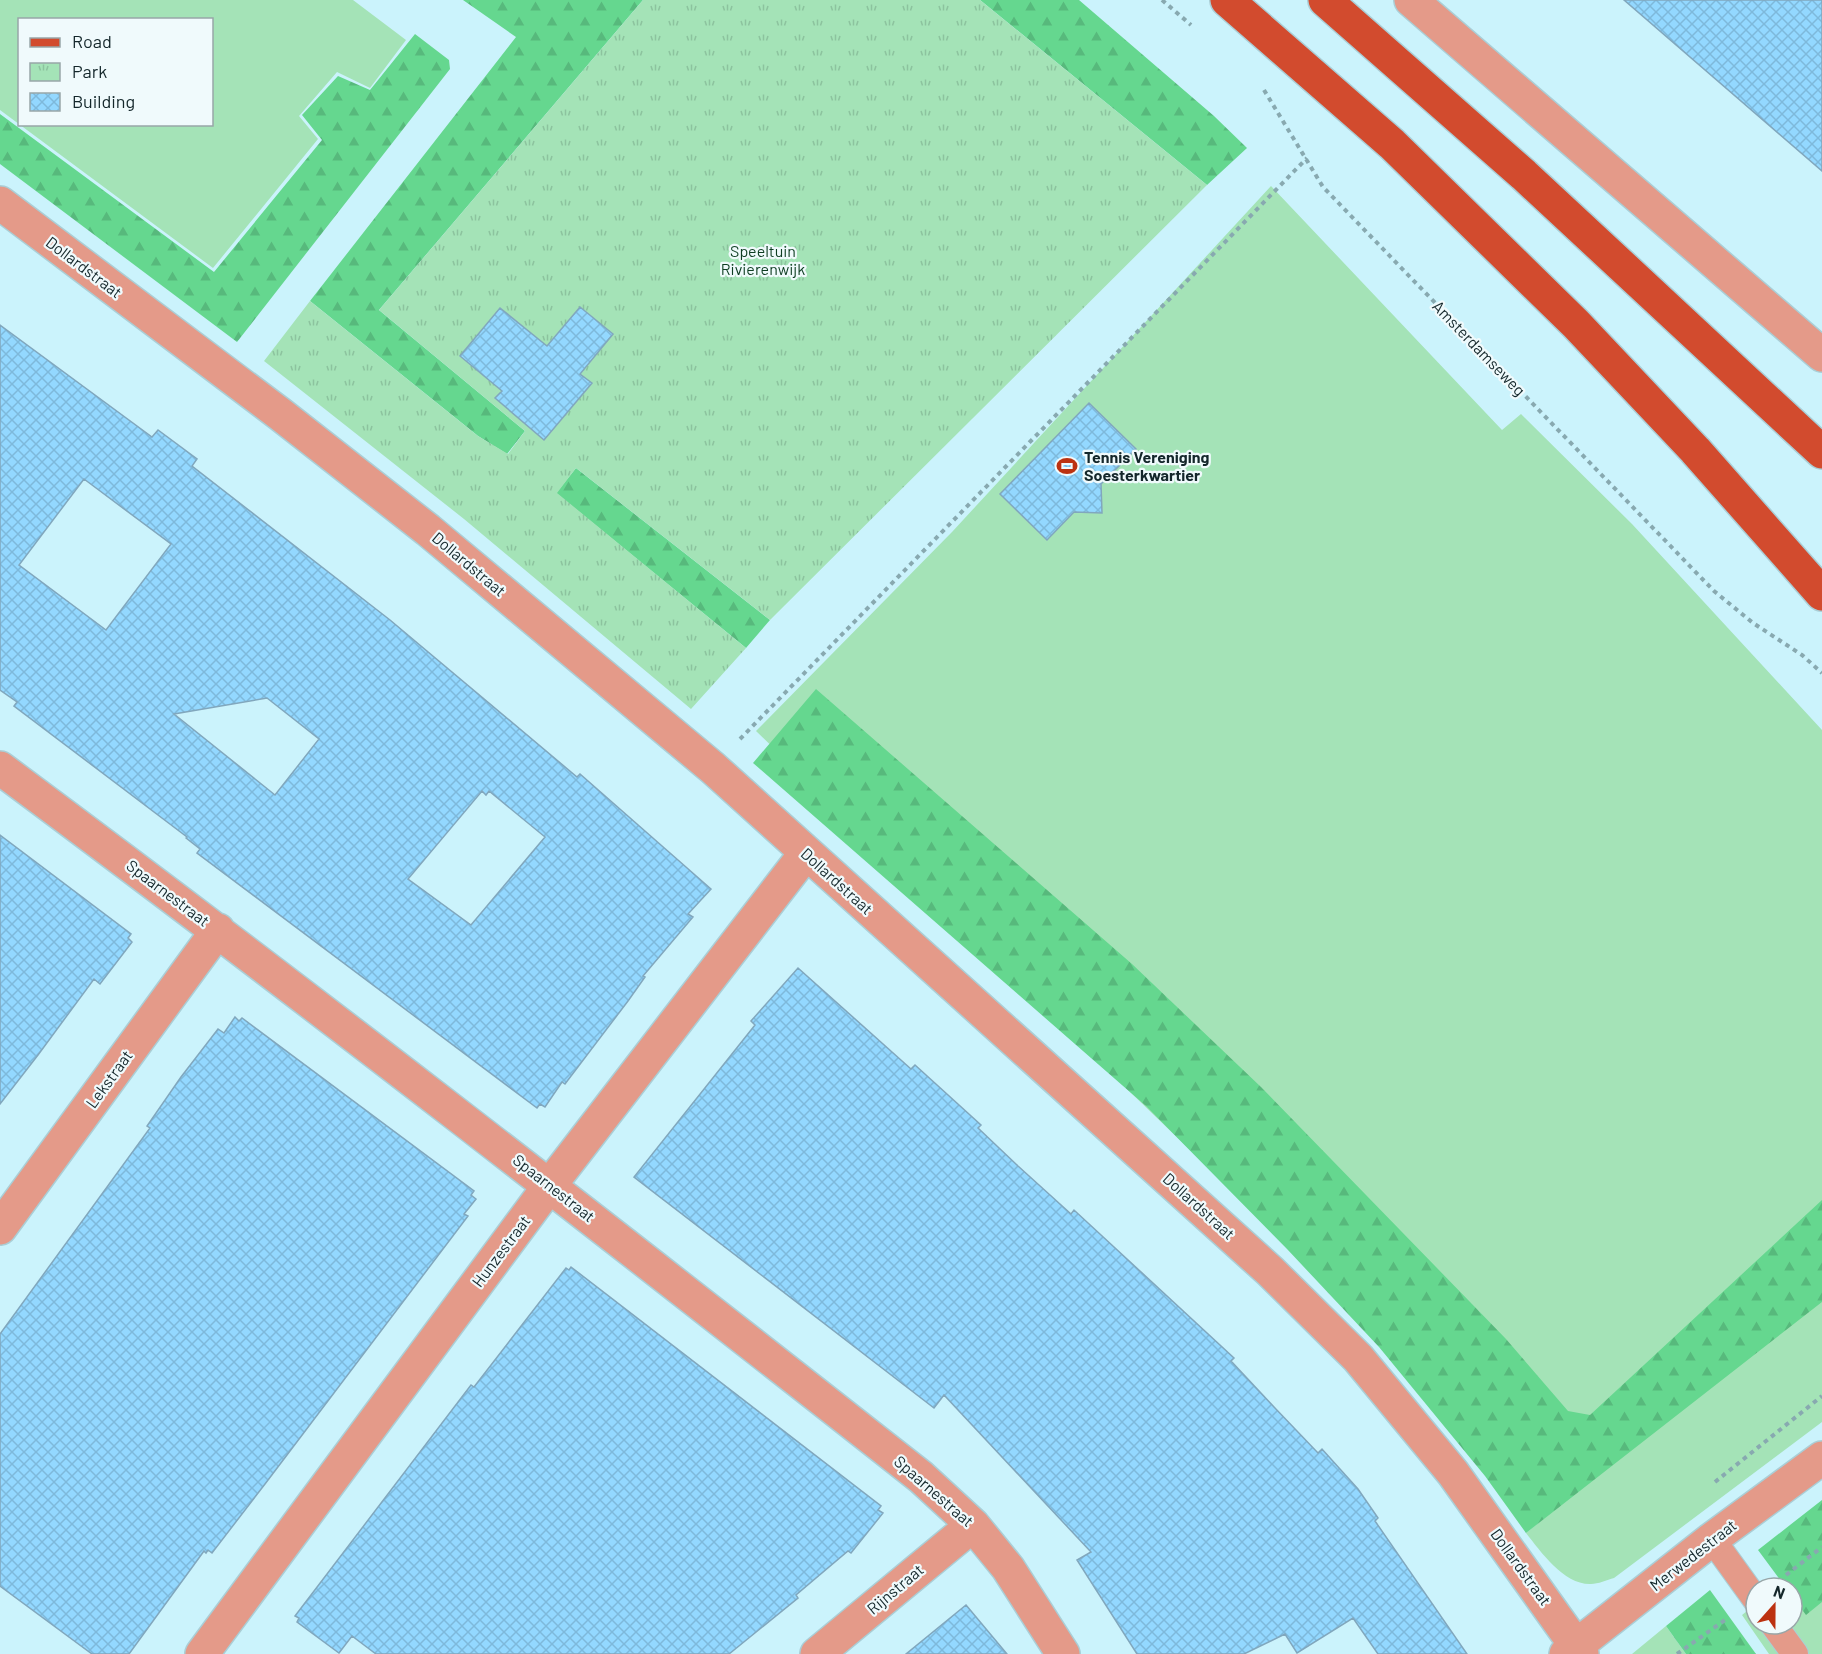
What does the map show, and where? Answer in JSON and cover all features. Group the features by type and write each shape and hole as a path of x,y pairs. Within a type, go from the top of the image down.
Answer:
{"main road":[{"path":"1227,0 1392,144 1576,324 1695,450 1822,594"},
{"path":"1325,0 1524,175 1822,452"}],"street":[{"path":"1411,0 1822,356"},
{"name":"Dollardstraat","path":"0,203 280,414 428,530 713,768 1261,1263 1358,1358 1453,1473 1575,1651"},
{"name":"Spaarnestraat","path":"0,768 218,930 550,1185 921,1477 973,1525 1008,1568 1063,1654"},
{"name":"Hunzestraat","path":"202,1654 550,1185 806,853"},
{"name":"Lekstraat","path":"0,1228 218,930"},
{"name":"Merwedestraat","path":"1575,1651 1712,1539 1822,1458"},
{"name":"Rijnstraat","path":"817,1654 973,1525"}],"lane":[{"path":"1712,1539 1744,1584"},
{"path":"1782,1636 1795,1654"}],"path":[{"path":"1162,0 1199,32"},
{"name":"Amsterdamseweg","path":"1262,87 1323,187 1714,591 1753,623 1802,654 1822,673"},
{"path":"713,768 1307,158"},
{"path":"1784,1576 1822,1547"},
{"path":"1677,1654 1744,1607"}],"green space":[{"path":"0,0 353,0 406,40 370,88 337,72 299,116 318,139 213,268 22,126 213,126 213,18 18,18 18,123 0,110"},
{"path":"463,0 643,0 379,310 525,431 507,454 478,436 310,301 516,37"},
{"name":"Speeltuin Rivierenwijk","path":"643,0 980,0 1207,185 770,620 576,468 557,493 746,648 691,709 464,519 264,361 310,301 478,436 508,454 525,431 379,310"},
{"path":"980,0 1079,0 1214,116 1247,148 1207,185"},
{"path":"415,34 449,60 450,69 237,342 0,164 0,114 214,272 322,140 302,115 338,76 370,90"},
{"path":"1271,186 1502,430 1521,414 1632,524 1822,730 1822,1422 1614,1578 1597,1583 1581,1583 1563,1573 1546,1558 1526,1533 1559,1506 756,731 952,532"},
{"path":"576,468 770,620 746,648 556,493"},
{"path":"816,689 1132,964 1261,1087 1506,1339 1568,1411 1590,1415 1822,1200 1822,1302 1526,1533 1485,1476 1379,1347 1287,1249 1146,1106 753,763"},
{"path":"1822,1500 1822,1602 1806,1615 1804,1612 1804,1576 1777,1576 1758,1550"},
{"path":"1822,1555 1822,1654 1769,1654 1757,1636 1804,1636 1804,1576 1794,1576"},
{"path":"1710,1590 1756,1654 1686,1654 1666,1626"},
{"path":"1666,1626 1686,1654 1632,1654"}],"building":[{"path":"1624,0 1822,0 1822,171"},
{"path":"580,307 613,334 580,374 592,383 544,440 495,398 502,391 460,356 500,308 547,346"},
{"path":"0,325 152,437 158,430 197,459 192,466 390,620 577,777 580,774 711,889 688,914 693,917 643,976 645,977 628,1001 565,1084 562,1082 545,1107 540,1104 537,1108 197,853 200,849 187,837 14,706 17,702 0,690","holes":["84,479 171,544 106,630 19,565","267,698 319,739 275,795 174,714","482,791 486,795 489,791 545,837 471,925 408,879"]},
{"path":"1089,403 1136,449 1101,484 1102,513 1074,512 1047,540 1000,494"},
{"path":"0,835 131,934 128,938 132,942 100,984 94,979 0,1104"},
{"path":"798,968 911,1069 915,1065 981,1125 978,1128 1018,1166 1071,1214 1074,1210 1234,1358 1231,1361 1274,1407 1318,1453 1322,1449 1358,1489 1378,1518 1375,1521 1467,1654 1378,1654 1353,1618 1297,1653 1285,1634 1244,1654 1137,1654 1077,1560 1091,1552 944,1395 934,1408 634,1177 755,1025 751,1021"},
{"path":"235,1017 239,1021 242,1018 474,1191 471,1195 476,1199 464,1214 468,1216 265,1484 212,1553 208,1550 206,1553 204,1551 129,1654 92,1654 0,1586 0,1334 150,1128 147,1126 181,1077 218,1029 224,1033"},
{"path":"571,1267 881,1506 878,1510 883,1513 851,1553 848,1551 796,1595 798,1598 729,1654 376,1654 352,1636 339,1653 297,1622 299,1618 295,1616 471,1385 474,1387 566,1268 569,1270"},
{"path":"966,1605 1007,1654 906,1654"}],"place":[{"name":"Tennis Vereniging Soesterkwartier","path":"1067,466"}]}
